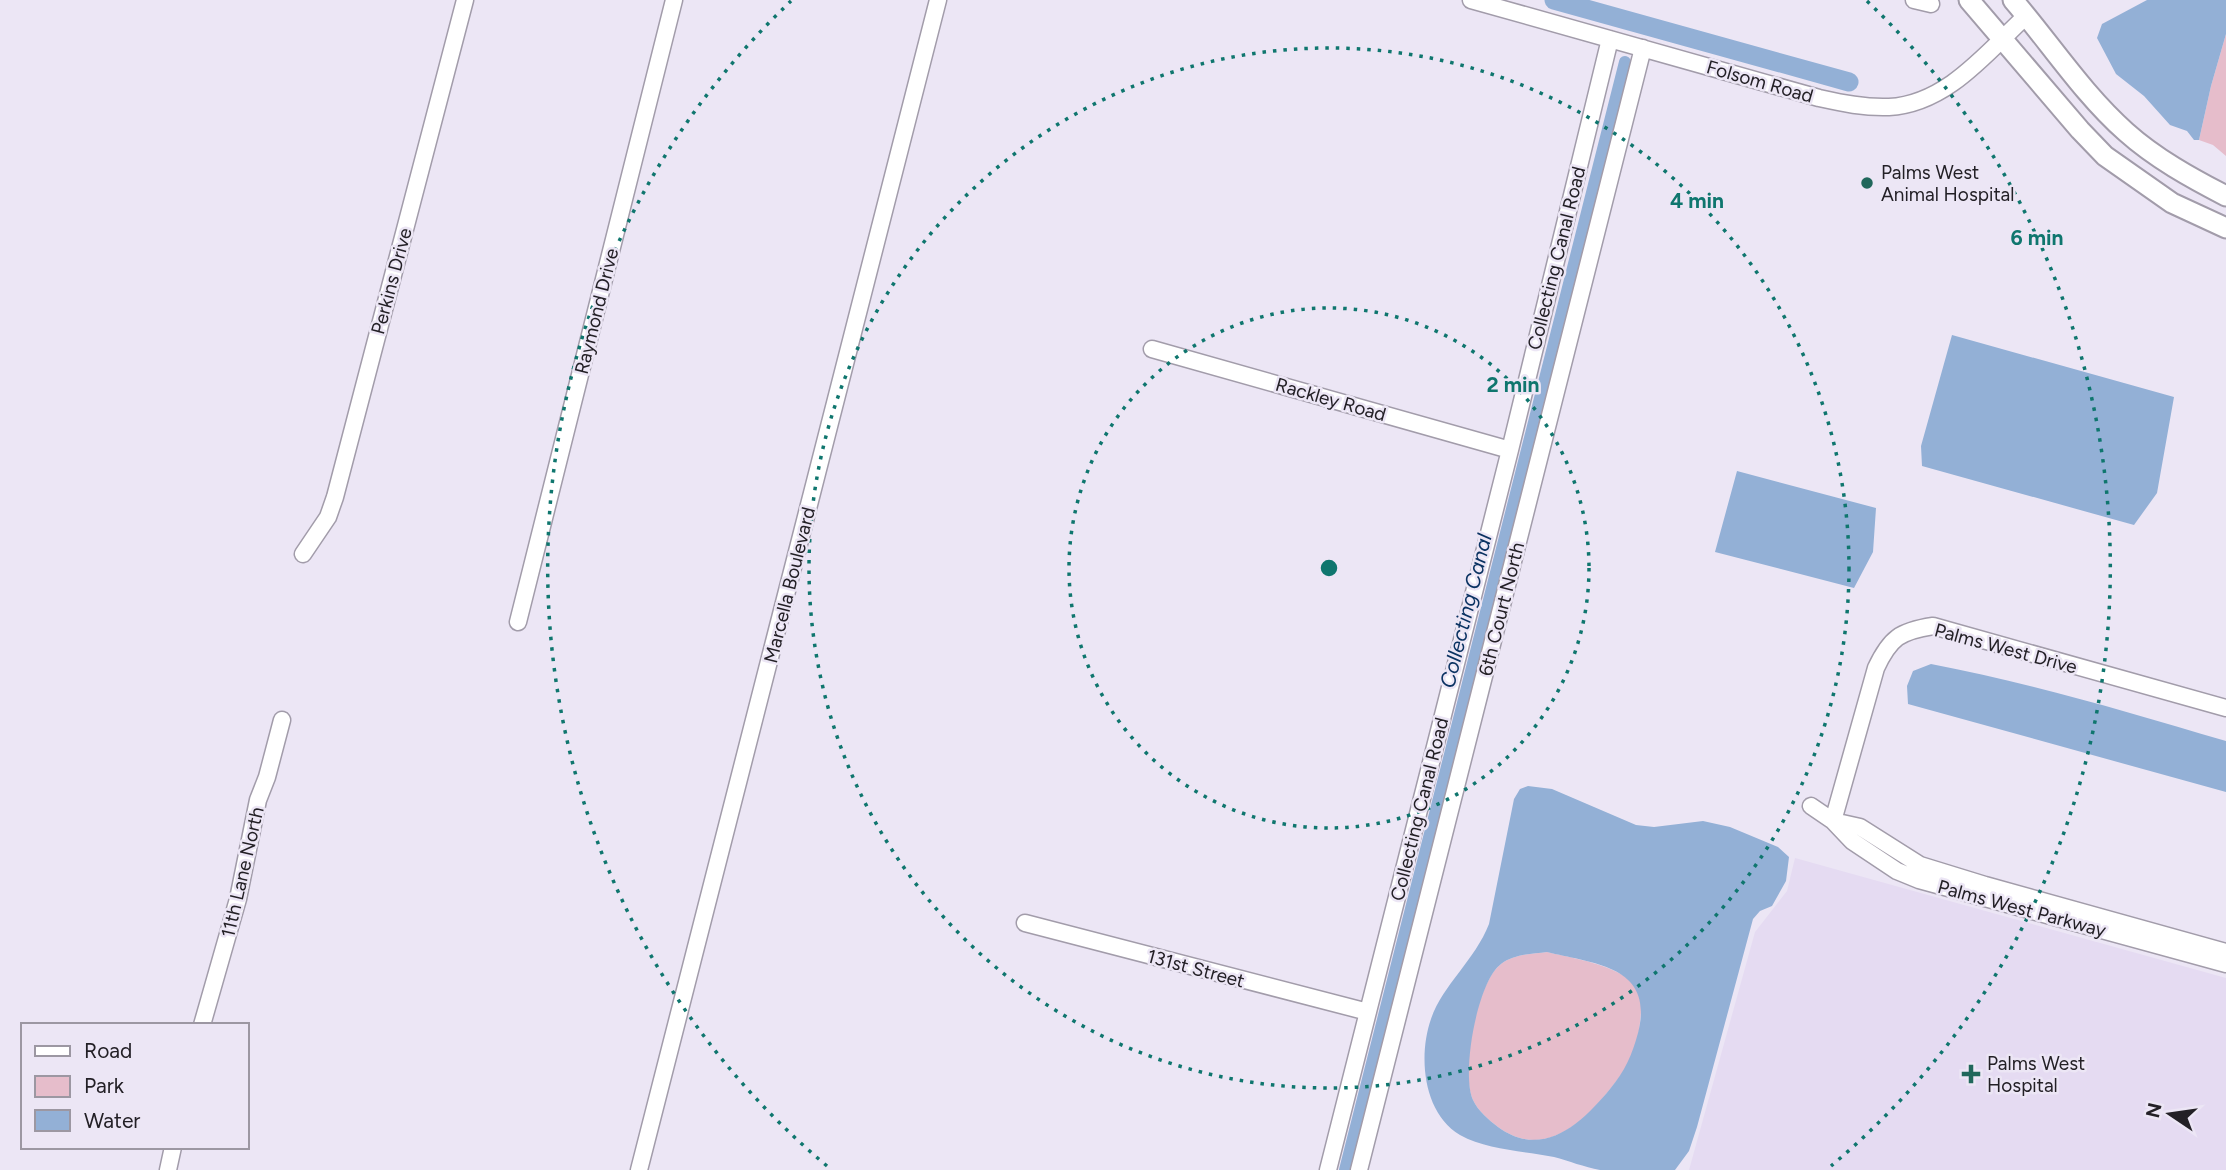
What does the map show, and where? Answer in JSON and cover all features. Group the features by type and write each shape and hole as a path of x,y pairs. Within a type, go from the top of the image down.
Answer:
{"main road":[{"path":"1969,0 2080,131 2105,156 2172,203 2226,228"},
{"path":"2013,0 2102,108 2127,133 2194,180 2226,196"}],"street":[{"name":"Perkins Drive","path":"303,554 328,517 335,497 465,0"},
{"name":"Raymond Drive","path":"517,622 674,0"},
{"name":"Marcella Boulevard","path":"639,1170 938,0"},
{"name":"Folsom Road","path":"1471,0 1819,98 1859,106 1891,107 1917,101 1944,89 2026,16"},
{"path":"1914,0 1931,4"},
{"name":"Collecting Canal Road","path":"1328,1170 1510,450 1610,39"},
{"name":"6th Court North","path":"1359,1170 1643,48"},
{"name":"Rackley Road","path":"1152,349 1510,450"},
{"name":"Palms West Drive","path":"1833,821 1876,668 1885,649 1896,637 1912,629 1933,626 2226,708"},
{"name":"11th Lane North","path":"203,1023 225,950 258,800 282,719"},
{"name":"Palms West Parkway","path":"1811,806 1833,821 1852,841 1897,871 1919,880 2226,964"},
{"name":"Palms West Parkway","path":"1833,821 1860,827 1920,865 2226,952"},
{"name":"131st Street","path":"1025,923 1368,1012"},
{"path":"168,1170 173,1149"}],"shaded area":[{"name":"Palms West Hospital","path":"1795,858 2226,978 2226,1170 1689,1170 1755,932 1787,891"}],"green space":[{"path":"2226,34 2226,156 2213,145 2199,140"},
{"path":"1547,952 1600,965 1626,977 1635,985 1640,995 1641,1012 1633,1055 1612,1087 1585,1117 1570,1128 1553,1137 1536,1140 1517,1137 1487,1118 1473,1100 1468,1070 1478,1008 1492,974 1501,964 1512,958"}],"water":[{"path":"2147,0 2226,0 2226,34 2199,140 2194,140 2187,131 2170,125 2144,96 2116,74 2097,38 2102,24"},
{"path":"1952,335 2174,397 2157,493 2134,525 1922,466 1921,446"},
{"path":"1737,471 1876,508 1873,552 1854,588 1715,552"},
{"path":"1931,664 2042,689 2226,741 2226,792 1908,704 1907,686 1913,671"},
{"path":"1528,786 1552,789 1636,825 1654,827 1703,821 1730,827 1778,847 1789,857 1786,881 1772,906 1760,911 1753,919 1697,1127 1689,1151 1675,1170 1600,1170 1554,1157 1482,1144 1460,1135 1448,1125 1431,1098 1427,1083 1425,1050 1431,1019 1443,995 1476,949 1489,924 1514,799 1520,789","holes":["1547,952 1601,965 1617,972 1629,981 1638,994 1641,1011 1638,1033 1630,1056 1620,1076 1599,1102 1574,1125 1560,1133 1531,1140 1515,1136 1498,1127 1481,1112 1473,1100 1470,1087 1470,1050 1478,1008 1492,974 1501,964 1512,958"]}],"waterway":[{"path":"1554,0 1849,82"},
{"name":"Collecting Canal","path":"1345,1170 1625,62"}],"place":[{"name":"Palms West Animal Hospital","path":"1867,183"},
{"name":"Palms West Hospital","path":"1971,1074"}]}
